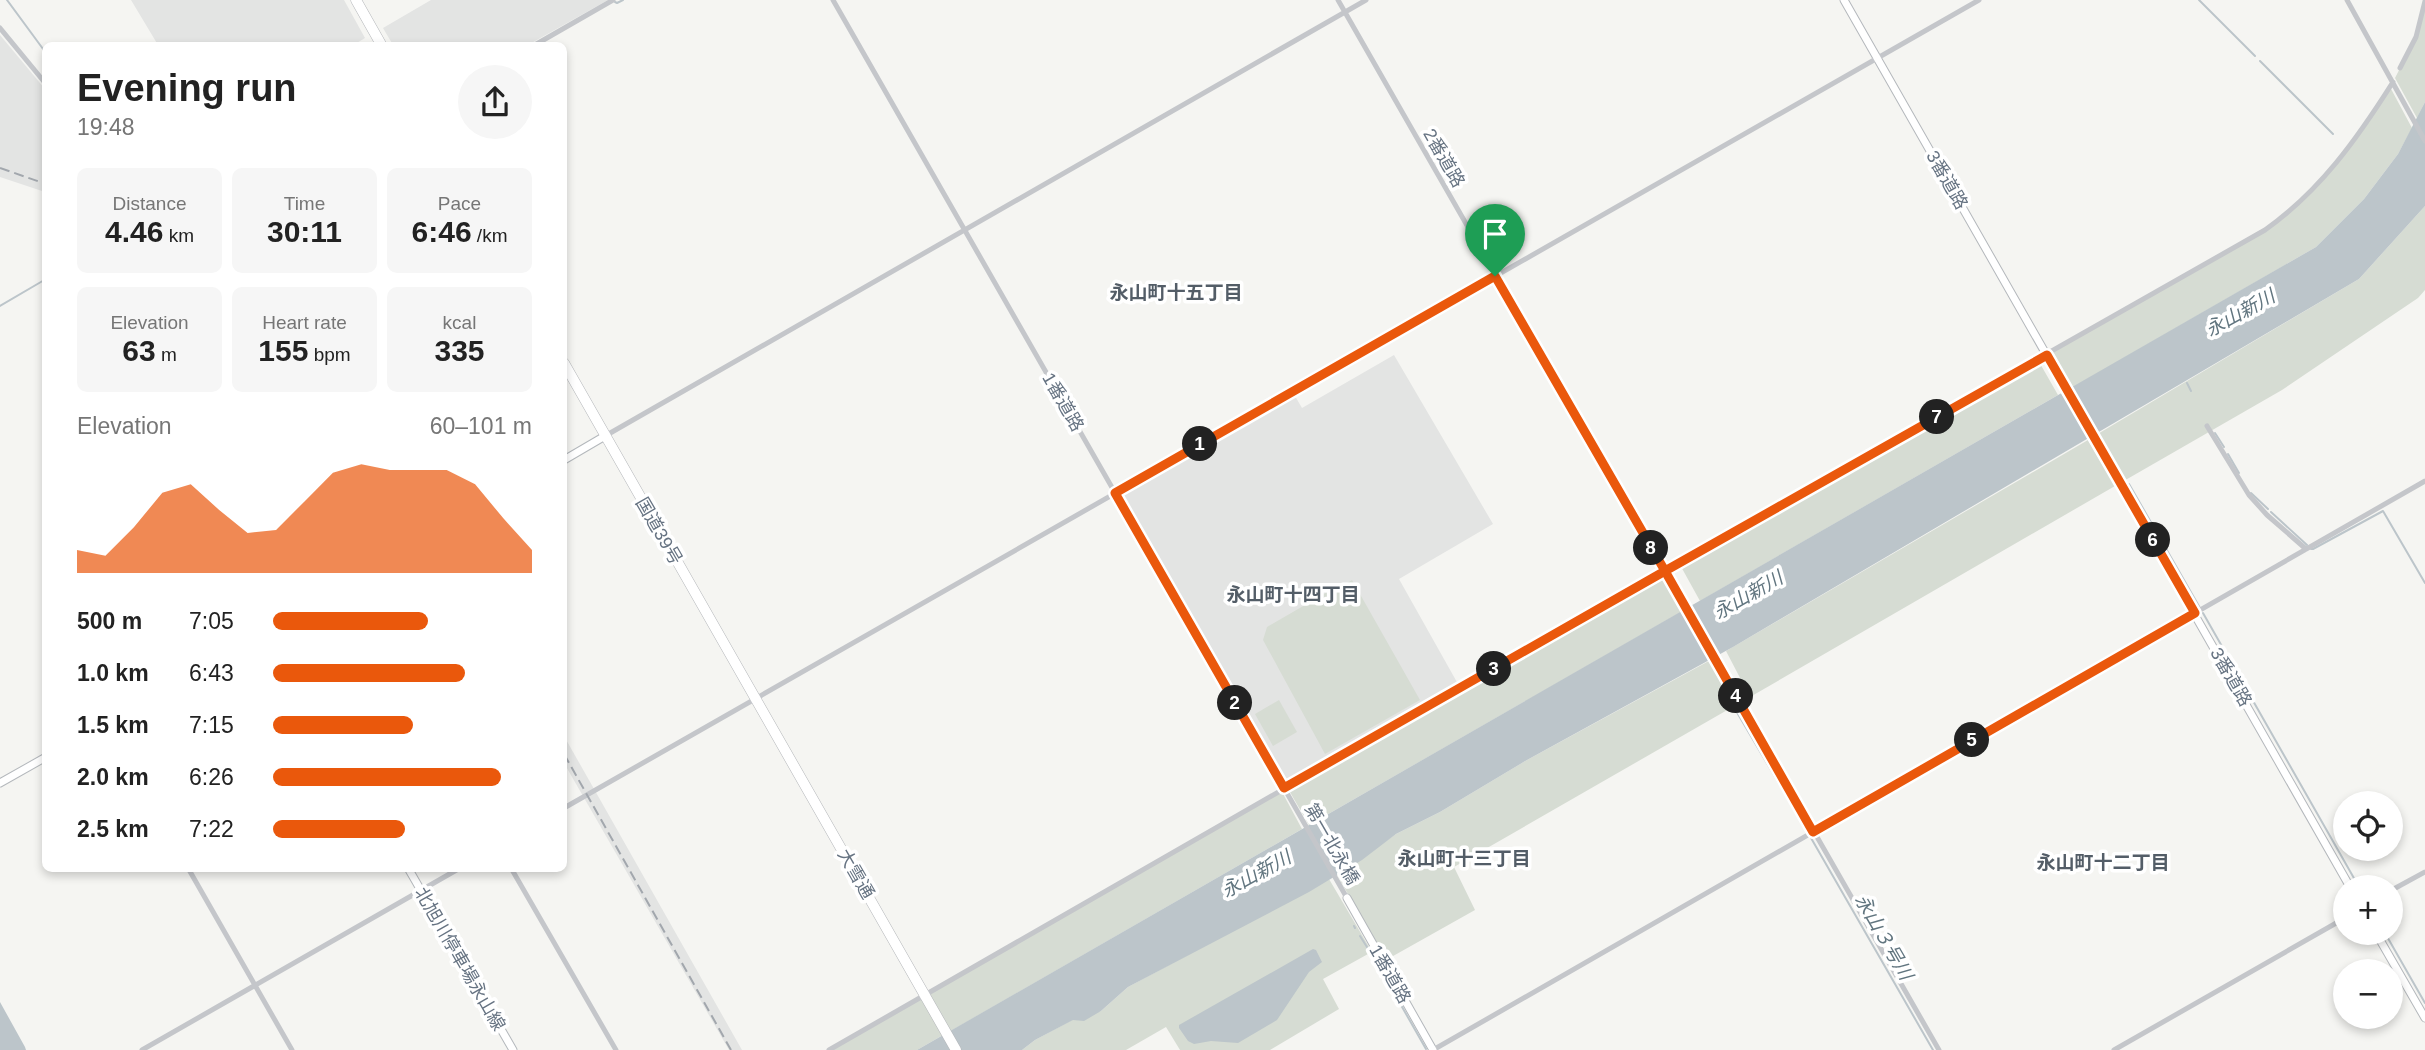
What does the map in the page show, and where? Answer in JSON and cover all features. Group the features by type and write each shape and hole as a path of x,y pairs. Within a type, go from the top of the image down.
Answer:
{"highway":[{"path":"356,0 380,42"},
{"name":"国道39号","path":"567,368 755,699"},
{"name":"大雪通","path":"755,699 956,1050"}],"street":[{"path":"540,42 613,0"},
{"name":"1番道路","path":"833,0 1293,804"},
{"name":"2番道路","path":"1338,0 1813,832"},
{"path":"567,458 1366,0"},
{"name":"3番道路","path":"1844,0 2111,468 2199,610 2343,875"},
{"path":"567,806 1979,0"},
{"path":"2347,0 2425,141"},
{"path":"2400,68 2416,37 2425,1"},
{"path":"0,28 42,79"},
{"path":"829,1050 1665,571 2048,357 2265,230 2307,197 2337,164 2393,82"},
{"path":"2207,426 2249,495 2267,515 2306,549"},
{"path":"1433,1050 2425,481"},
{"path":"0,783 42,759"},
{"name":"第一北永橋","path":"1293,804 1347,898"},
{"path":"1813,832 1938,1050"},
{"path":"190,872 292,1050"},
{"name":"北旭川停車場永山線","path":"410,872 513,1050"},
{"path":"142,1050 453,872"},
{"path":"514,872 616,1050"},
{"path":"2403,884 2425,872"},
{"name":"1番道路","path":"1347,898 1433,1050"},
{"path":"2114,1050 2333,925"},
{"path":"2383,945 2425,1018"}],"shaded area":[{"path":"131,0 344,0 365,38 358,42 156,42"},
{"path":"431,0 608,0 533,42 391,42 383,28"},
{"path":"2425,1 2425,102 2417,118 2395,78 2416,37"},
{"path":"0,35 42,85 42,191 0,177"},
{"path":"2390,87 2412,128 2398,154 2364,199 2316,247 2070,389 2050,353 2283,217 2337,164"},
{"path":"2425,206 2425,290 2418,298 2282,390 2122,482 2096,435 2359,279"},
{"path":"1394,355 1493,524 1399,579 1458,684 1287,781 1122,496 1295,396 1302,408"},
{"path":"2038,360 2058,395 1700,601 1679,563"},
{"path":"2088,440 2115,486 1750,697 1726,651"},
{"path":"1660,574 1681,612 1309,825 1287,787"},
{"path":"1352,580 1420,700 1325,754 1263,640 1267,627"},
{"path":"1718,656 1743,701 1454,867 1475,910 1386,960 1337,875 1396,834"},
{"path":"1279,700 1297,732 1273,746 1255,714"},
{"path":"567,741 742,1050 729,1050 567,768"},
{"path":"1281,790 1302,829 949,1032 928,993"},
{"path":"1329,879 1379,964 1376,966 1368,954 1323,979 1339,1009 1270,1050 1180,1050 1166,1027 1126,1050 1022,1050 1074,1019 1101,1011 1128,987"},
{"path":"923,997 943,1035 917,1050 831,1050"}],"water":[{"name":"永山新川","path":"2425,102 2425,206 2359,279 1733,647 1527,760 1440,812 1396,834 1362,860 1309,892 1128,987 1101,1011 1084,1021 1073,1020 1022,1050 917,1050 2316,247 2364,199 2398,154"},
{"path":"1313,949 1322,962 1309,972 1277,1020 1238,1043 1211,1041 1194,1044 1188,1041 1179,1028 1179,1025"},
{"path":"0,1002 25,1047 26,1050 0,1050"}],"waterway":[{"path":"7,0 42,48"},
{"path":"615,2 623,0"},
{"path":"2199,0 2255,56"},
{"path":"2260,61 2333,134"},
{"path":"0,306 42,281"},
{"path":"2187,383 2191,391"},
{"path":"2215,433 2224,447"},
{"path":"2228,454 2239,473"},
{"path":"2129,484 2200,608"},
{"path":"2251,493 2268,509"},
{"path":"2311,549 2383,511 2425,583"},
{"path":"2271,512 2307,545"},
{"path":"2203,613 2352,875"},
{"name":"永山３号川","path":"1735,709 1807,831"},
{"name":"永山３号川","path":"1811,838 1933,1050"},
{"path":"1360,936 1379,966"},
{"path":"2392,945 2425,1003"},
{"path":"1385,977 1426,1049"}],"railway":[{"path":"0,168 42,183"},
{"path":"567,759 731,1050"}],"district":[{"name":"永山町十五丁目","path":"1176,292"},
{"name":"永山町十四丁目","path":"1293,594"},
{"name":"永山町十三丁目","path":"1464,858"},
{"name":"永山町十二丁目","path":"2103,862"}],"route":[{"path":"1495,276 1115,493 1284,788 1665,571 1813,832 2195,613 2047,355 1665,571 1495,276"}]}
